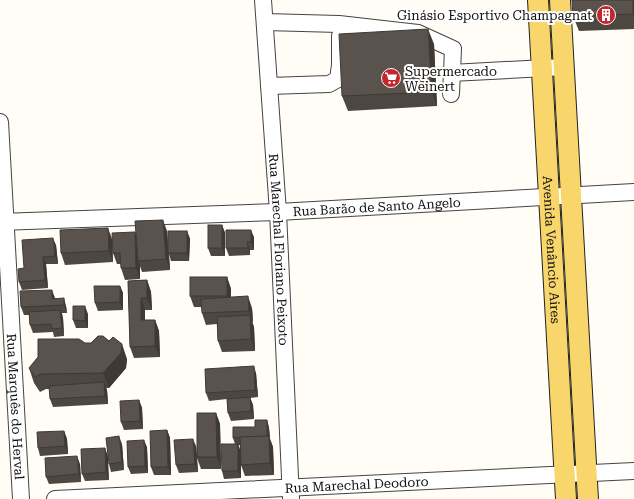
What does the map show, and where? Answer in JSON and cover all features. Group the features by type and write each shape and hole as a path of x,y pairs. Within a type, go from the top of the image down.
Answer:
{"main road":[{"name":"Avenida Venâncio Aires","path":"538,0 566,499"},
{"name":"Avenida Venâncio Aires","path":"560,0 588,499"},
{"path":"544,99 566,98"},
{"path":"558,346 579,345"}],"street":[{"name":"Rua Marechal Floriano Peixoto","path":"263,0 278,212 291,493"},
{"path":"264,22 339,24 418,33 453,49 450,94"},
{"path":"270,86 329,84 338,79 340,64 339,24"},
{"path":"540,44 562,37"},
{"path":"451,73 564,67"},
{"name":"Rua Marquês do Herval","path":"0,122 3,222 21,499"},
{"name":"Rua Barão de Santo Angelo","path":"3,222 278,212 634,192"},
{"name":"Rua Marechal Deodoro","path":"55,499 291,493 634,471"}],"building":[{"path":"572,0 633,0 633,14 573,16"},
{"name":"Supermercado Weinert","path":"428,29 432,92 342,96 339,34"},
{"path":"163,220 166,259 138,261 135,221"},
{"path":"208,225 222,225 222,248 208,248"},
{"path":"108,228 109,251 61,253 60,230"},
{"path":"226,230 251,230 251,242 247,242 248,248 226,248"},
{"path":"168,231 187,231 187,253 168,253"},
{"path":"135,232 136,268 121,268 120,253 113,253 112,233"},
{"path":"53,238 55,256 43,257 45,280 19,282 18,269 24,268 22,240"},
{"path":"190,277 227,277 227,296 190,296"},
{"path":"147,280 147,298 141,298 141,320 155,320 155,346 130,347 128,281"},
{"path":"94,286 120,286 120,302 95,303"},
{"path":"52,290 52,299 64,298 64,305 21,307 20,291"},
{"path":"248,296 249,311 202,313 201,299"},
{"path":"73,306 85,306 85,321 73,320"},
{"path":"60,310 62,328 52,329 51,324 30,325 29,312"},
{"path":"250,315 251,339 218,341 217,317"},
{"path":"98,336 103,336 109,341 113,337 122,344 121,353 103,373 41,374 35,377 29,368 38,357 38,339 79,339 85,343 91,343"},
{"path":"254,366 255,390 206,393 205,369"},
{"path":"104,382 105,396 50,399 49,386"},
{"path":"250,397 251,411 228,413 227,399"},
{"path":"139,400 140,421 121,422 120,401"},
{"path":"197,413 216,413 217,457 197,457"},
{"path":"255,420 267,420 267,436 233,438 233,427 255,427"},
{"path":"167,430 168,467 151,467 150,431"},
{"path":"64,431 65,446 38,448 37,432"},
{"path":"119,436 122,462 109,464 106,438"},
{"path":"269,436 270,463 241,465 240,437"},
{"path":"193,439 195,464 176,465 174,440"},
{"path":"144,440 145,466 128,467 127,441"},
{"path":"221,444 238,444 238,471 222,471"},
{"path":"105,448 106,472 82,474 81,449"},
{"path":"77,456 79,474 46,477 45,458"}],"place":[{"name":"Ginásio Esportivo Champagnat","path":"606,15"},
{"name":"Supermercado Weinert","path":"391,78"}]}
